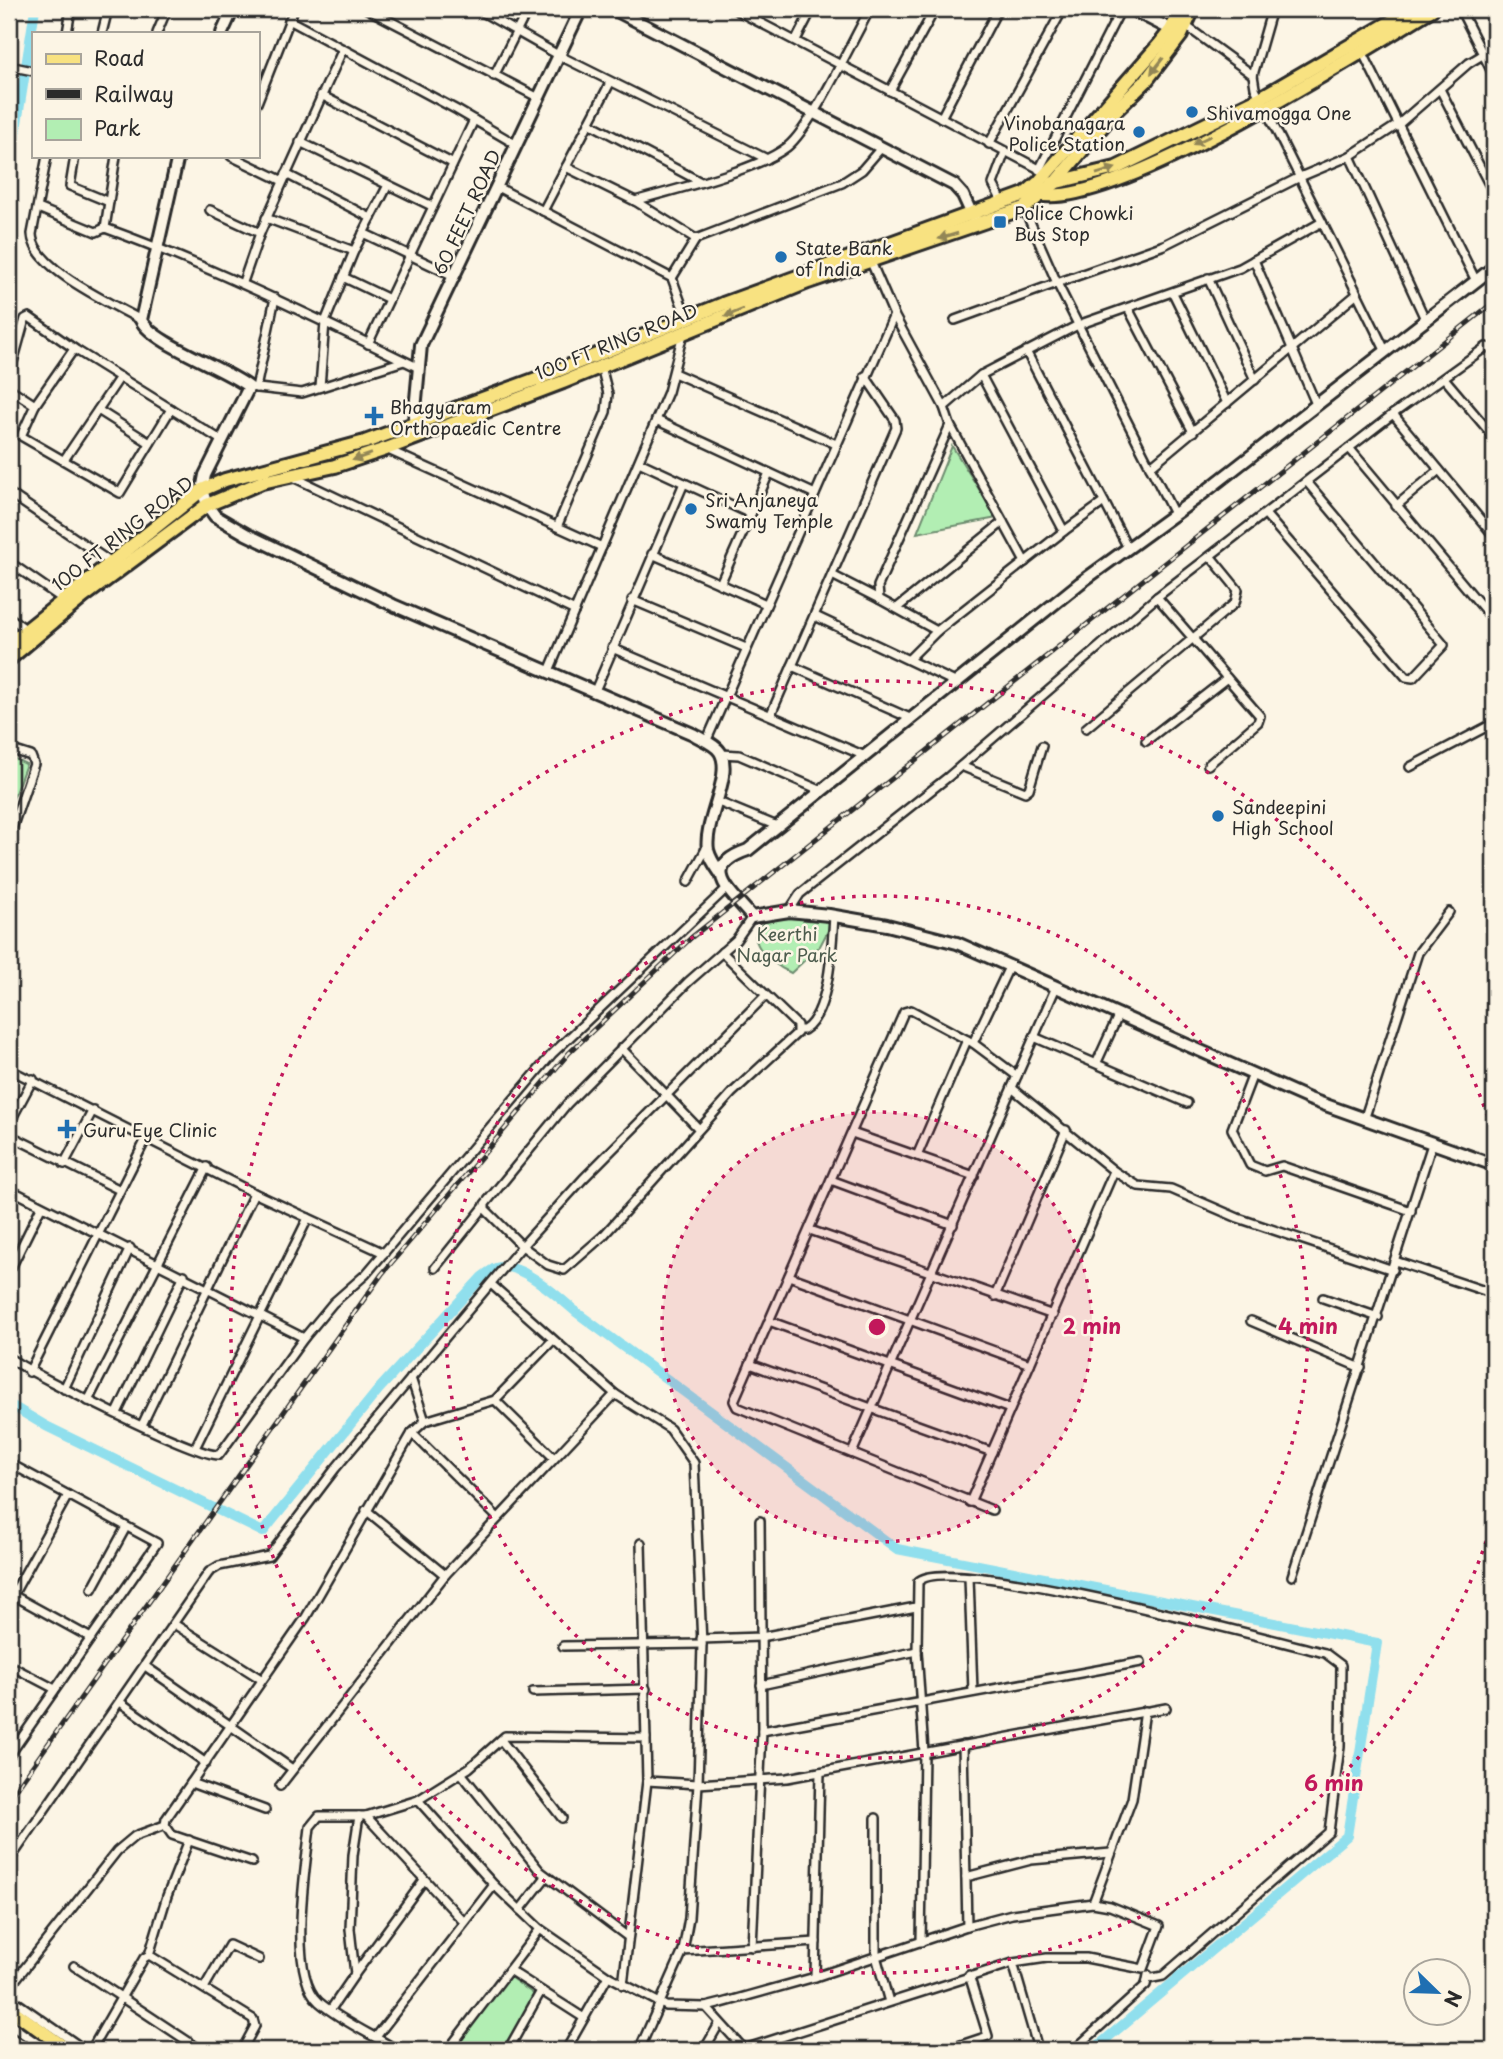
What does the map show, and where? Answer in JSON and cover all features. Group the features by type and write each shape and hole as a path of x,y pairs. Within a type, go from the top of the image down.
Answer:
{"main road":[{"path":"1179,30 1181,9"},
{"name":"100 FT RING ROAD","path":"9,659 83,597 207,505 262,482 386,449 413,431 542,377 899,237 1024,208 1045,181 1145,82 1193,9"},
{"path":"1263,104 1413,9"},
{"path":"1045,181 1116,168 1263,104 1362,51 1432,9"},
{"name":"100 FT RING ROAD","path":"9,644 202,490 225,480 413,431 601,366 808,282 871,262 974,220 1045,181"},
{"path":"9,2008 68,2050"}],"street":[{"path":"67,32 71,9"},
{"path":"102,32 108,9"},
{"path":"158,32 167,9"},
{"path":"217,9 231,12 222,32"},
{"path":"259,98 294,9"},
{"path":"367,9 539,97"},
{"path":"477,9 610,83 767,159"},
{"path":"494,76 528,9"},
{"name":"60 FEET ROAD","path":"413,431 421,345 581,9"},
{"path":"612,9 954,185 964,195 974,220"},
{"path":"796,40 812,9"},
{"path":"635,201 767,159 789,145 813,112 870,9"},
{"path":"890,91 935,9"},
{"path":"941,118 998,9"},
{"path":"989,144 1063,9"},
{"path":"737,10 1005,152 1045,181 1121,9"},
{"path":"1131,9 1179,30 1253,75"},
{"path":"1280,9 1272,11 1253,75 1263,104 1385,350"},
{"path":"1460,9 1494,76"},
{"path":"289,20 517,145"},
{"path":"955,320 1164,245 1300,177 1350,156 1399,124 1494,48"},
{"path":"243,282 260,233 342,51"},
{"path":"1362,51 1476,281"},
{"path":"9,66 30,70"},
{"path":"543,211 610,83"},
{"path":"1440,89 1494,194"},
{"path":"321,95 452,163"},
{"path":"368,344 474,120"},
{"path":"589,123 699,181"},
{"path":"300,142 432,206"},
{"path":"672,278 696,239 842,183 862,170 881,148"},
{"path":"1003,203 993,184 1005,152"},
{"path":"1350,156 1425,319"},
{"path":"47,158 32,241 47,264 141,320"},
{"path":"75,158 70,186 109,202"},
{"path":"105,228 116,158"},
{"path":"178,158 141,320 144,327 252,387 302,393 404,361"},
{"path":"238,158 285,177 371,218"},
{"path":"566,167 635,201 696,239"},
{"path":"320,387 325,322 354,251 388,185"},
{"path":"497,187 672,278 687,318 674,373 656,420 550,671"},
{"path":"38,208 96,232 105,228 243,282 419,368"},
{"path":"1024,208 1057,283 1174,514"},
{"path":"210,210 260,233"},
{"path":"267,218 354,251"},
{"path":"944,407 981,375 1078,325 1173,293 1254,260 1322,222"},
{"path":"363,233 454,276"},
{"path":"1254,260 1316,404"},
{"path":"871,262 894,315 944,407 950,425 1025,562"},
{"path":"721,874 721,869 729,857 748,850 820,790 1128,548 1494,267"},
{"path":"343,276 389,299"},
{"path":"1208,278 1255,380"},
{"path":"1173,293 1227,403"},
{"path":"1150,467 1357,294"},
{"path":"275,298 252,387 221,440 205,475 202,490 207,505 215,516 324,573 706,742 721,754 739,755 820,790"},
{"path":"1128,308 1193,432"},
{"path":"706,742 894,315"},
{"path":"9,377 27,317 221,440"},
{"path":"789,911 800,894 961,766 1157,597 1393,414 1486,347 1494,349"},
{"path":"74,349 35,405 21,436 120,493 171,410"},
{"path":"1026,351 1128,548"},
{"path":"556,527 606,412 608,394 601,366"},
{"path":"674,373 836,444"},
{"path":"981,375 1064,531"},
{"path":"771,714 896,428 895,420 865,376"},
{"path":"64,460 120,377"},
{"path":"1444,378 1494,437"},
{"path":"9,388 35,405"},
{"path":"98,410 150,443"},
{"path":"1393,414 1494,536"},
{"path":"656,420 815,494"},
{"path":"879,599 878,586 950,425"},
{"path":"386,449 602,547"},
{"path":"1350,449 1494,621"},
{"path":"639,462 751,514"},
{"path":"1396,506 1439,470"},
{"path":"720,584 769,473"},
{"path":"291,476 575,611"},
{"path":"1266,515 1406,677 1413,678 1444,645 1307,482"},
{"path":"594,693 684,483"},
{"path":"9,493 110,562"},
{"path":"909,659 937,631 1104,502"},
{"path":"897,608 1003,522"},
{"path":"652,554 766,604"},
{"path":"1086,728 1234,603 1238,594 1211,557"},
{"path":"9,562 64,600"},
{"path":"832,575 937,631"},
{"path":"1157,597 1260,719 1208,765"},
{"path":"632,600 747,648"},
{"path":"814,616 957,683"},
{"path":"9,617 27,630"},
{"path":"612,648 865,756"},
{"path":"792,666 912,719"},
{"path":"1146,741 1227,678"},
{"path":"1410,767 1494,723"},
{"path":"961,766 1025,792 1029,789 1042,746"},
{"path":"9,749 31,756 34,764 9,836"},
{"path":"688,882 708,847 723,772 721,754"},
{"path":"716,801 777,826"},
{"path":"9,809 18,813"},
{"path":"708,847 727,888 752,917"},
{"path":"9,1358 88,1401 195,1448 214,1455 222,1453 304,1338 333,1303 366,1274 552,1054 727,888"},
{"path":"435,1268 567,1104 621,1048 736,940 752,917 789,911 834,916 922,933 1010,965 1118,1016 1364,1120 1494,1165"},
{"path":"1364,1120 1418,953 1449,912"},
{"path":"484,1207 523,1246 548,1265 564,1270 617,1221 698,1128 799,1030 804,1030 813,1023 824,995 834,916"},
{"path":"722,952 799,1030"},
{"path":"917,1156 970,1041 1010,965"},
{"path":"852,1453 1056,986"},
{"path":"9,1861 209,1572 219,1566 269,1556 335,1469 523,1246 665,1095 766,995"},
{"path":"992,1510 737,1407 734,1401 907,1009 970,1041 1017,1076"},
{"path":"1097,1062 1118,1016"},
{"path":"1034,1037 1187,1103"},
{"path":"621,1048 698,1128"},
{"path":"9,1069 207,1167 254,1194 384,1253"},
{"path":"1253,1074 1232,1129 1250,1165 1265,1171 1282,1166 1411,1211"},
{"path":"9,1124 33,1079"},
{"path":"1012,1088 1114,1171 1138,1186 1171,1189 1238,1218 1393,1270"},
{"path":"64,1164 93,1110"},
{"path":"995,1296 1066,1130"},
{"path":"852,1133 974,1176"},
{"path":"9,1135 120,1190"},
{"path":"29,1371 148,1137"},
{"path":"1292,1576 1432,1144"},
{"path":"88,1401 207,1167"},
{"path":"970,1502 1114,1171"},
{"path":"831,1180 953,1225"},
{"path":"9,1189 97,1236 130,1248 304,1338"},
{"path":"142,1425 254,1194"},
{"path":"9,1272 41,1207"},
{"path":"195,1448 308,1218"},
{"path":"810,1230 931,1275 1052,1315"},
{"path":"64,1389 130,1248"},
{"path":"1395,1261 1494,1294"},
{"path":"117,1413 184,1275"},
{"path":"789,1276 1030,1364"},
{"path":"492,1286 615,1394 670,1430 694,1463 702,1641 698,1784 683,1951 662,2004 639,2050"},
{"path":"1323,1297 1378,1317"},
{"path":"769,1321 1010,1409"},
{"path":"1251,1321 1361,1368"},
{"path":"9,1988 117,1851 135,1836 165,1825 261,1679 306,1617 412,1433 425,1421 495,1400 553,1340"},
{"path":"750,1364 992,1452"},
{"path":"411,1378 425,1421"},
{"path":"280,1786 291,1768 444,1575 615,1394"},
{"path":"495,1400 554,1458"},
{"path":"412,1433 498,1518"},
{"path":"9,1756 157,1543 10,1466"},
{"path":"68,1495 11,1594 91,1637"},
{"path":"366,1510 444,1575"},
{"path":"752,1947 762,1731 760,1521"},
{"path":"92,1589 126,1527"},
{"path":"623,1985 647,1781 646,1645 641,1543"},
{"path":"969,1577 973,1692"},
{"path":"921,1942 924,1752 916,1607 918,1583 922,1578 969,1577 1046,1587 1325,1653 1341,1665 1340,1746 1329,1832 1163,1976 1148,1979"},
{"path":"563,1646 646,1645 761,1637 916,1607"},
{"path":"174,1624 261,1679"},
{"path":"761,1685 917,1651"},
{"path":"762,1731 1141,1662"},
{"path":"9,1665 55,1689"},
{"path":"145,1666 291,1768"},
{"path":"533,1692 646,1689"},
{"path":"120,1702 206,1763"},
{"path":"647,1781 698,1784 761,1780 820,1772 1166,1708"},
{"path":"1093,1903 1132,1799 1145,1712"},
{"path":"397,2050 317,2001 306,1977 299,1923 310,1827 319,1816 363,1816 418,1800 461,1773 501,1740 513,1734 646,1738"},
{"path":"9,1738 18,1742"},
{"path":"501,1740 562,1818"},
{"path":"963,1745 967,1926"},
{"path":"815,1977 820,1772"},
{"path":"461,1773 547,1877 628,1937"},
{"path":"191,1783 265,1810"},
{"path":"418,1800 495,1885 540,1929 608,1976 662,2004 706,2007 815,1977 967,1926 1012,1914 1093,1903 1110,1906 1157,1923 1143,1969 1148,1979 1146,1985 1074,2050"},
{"path":"363,1816 464,1922"},
{"path":"355,1974 350,1929 353,1855 363,1816"},
{"path":"876,1818 876,1956 889,2002"},
{"path":"165,1825 172,1835 252,1861"},
{"path":"91,2050 144,1958 149,1955 167,1896 189,1840"},
{"path":"965,1877 1031,1860 1111,1853"},
{"path":"520,1910 547,1877"},
{"path":"331,2010 424,1880"},
{"path":"376,2037 495,1885"},
{"path":"448,2050 540,1929"},
{"path":"683,1951 816,1942"},
{"path":"204,1988 229,1945 259,1959"},
{"path":"149,1955 256,2022 242,2050"},
{"path":"706,2007 744,2050 970,1975 1013,1964 1086,1958 1143,1969"},
{"path":"1013,1964 1036,2042"},
{"path":"74,1966 201,2050"},
{"path":"509,1970 584,2018"},
{"path":"946,2050 988,2036 970,1975"},
{"path":"566,2050 608,1976"},
{"path":"508,2050 541,1991"},
{"path":"9,1997 85,2050"},
{"path":"9,2024 47,2050"},
{"path":"704,2050 719,2024"}],"green space":[{"path":"952,446 997,518 917,533"},
{"path":"9,756 26,764 11,804 9,803"},
{"name":"Keerthi Nagar Park","path":"779,918 818,919 832,923 820,946 791,973 764,953 756,937 758,929 765,923"},
{"path":"507,1975 535,1995 502,2050 454,2050"}],"waterway":[{"path":"9,174 35,9"},
{"path":"9,1404 46,1426 263,1532 379,1389 482,1277 496,1268 505,1267 516,1269 538,1281 576,1312 897,1549 1377,1643 1347,1836 1093,2050"}],"railway":[{"path":"9,1799 382,1274 569,1053 692,937 1494,302"}],"place":[{"name":"Shivamogga One","path":"1192,112"},
{"name":"Vinobanagara Police Station","path":"1139,132"},
{"name":"Police Chowki Bus Stop","path":"1000,222"},
{"name":"State Bank of India","path":"781,257"},
{"name":"Bhagyaram Orthopaedic Centre","path":"374,416"},
{"name":"Sri Anjaneya Swamy Temple","path":"691,509"},
{"name":"Sandeepini High School","path":"1218,816"},
{"name":"Guru Eye Clinic","path":"67,1129"}]}
